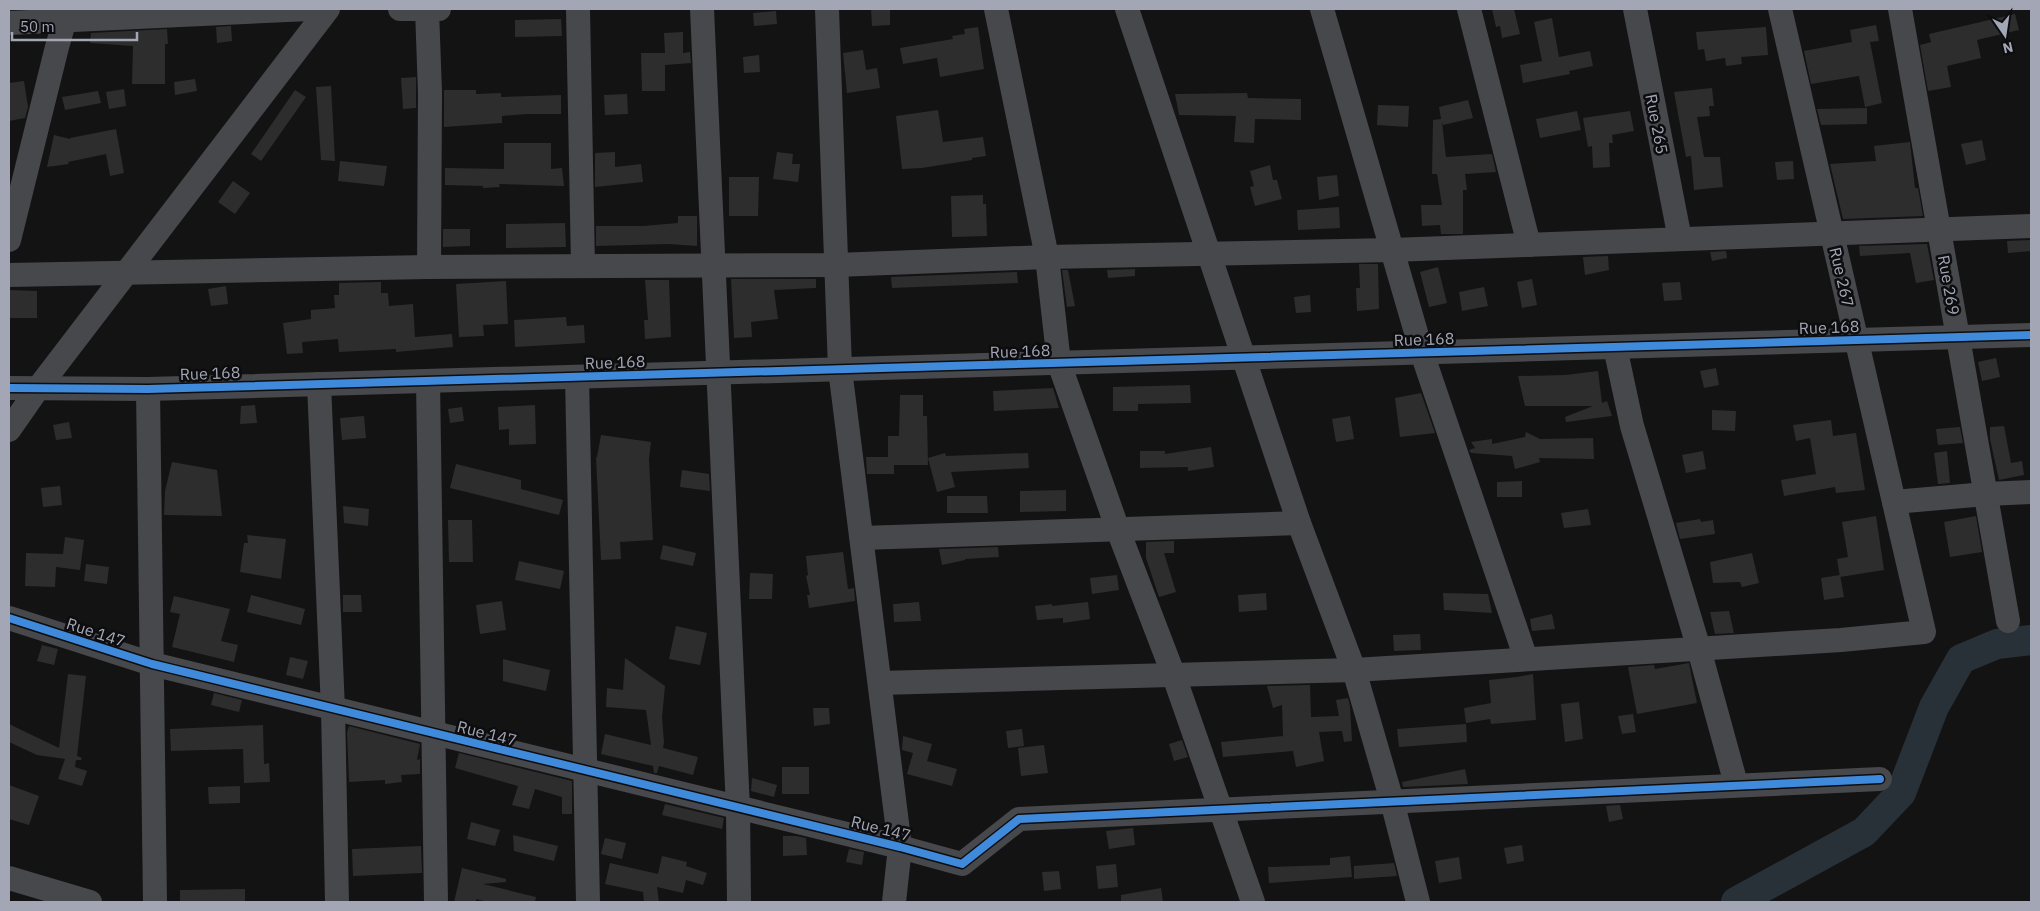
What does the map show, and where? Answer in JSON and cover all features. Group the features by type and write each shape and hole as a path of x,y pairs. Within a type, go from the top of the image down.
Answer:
{"street":[{"path":"9,23 66,15 310,9"},
{"path":"9,430 39,387 328,9"},
{"path":"400,9 439,9"},
{"path":"428,9 430,93 429,267"},
{"path":"578,9 583,266"},
{"path":"702,9 738,809 739,902"},
{"path":"827,9 840,369 900,847 894,902"},
{"path":"996,9 1047,257 1059,363 1118,530 1174,676 1253,902"},
{"path":"1127,9 1299,524 1354,670 1392,801 1418,902"},
{"path":"1322,9 1422,353 1526,659"},
{"path":"1468,9 1528,245"},
{"name":"Rue 265","path":"1634,9 1680,239"},
{"name":"Rue 267","path":"1700,648 1841,640 1924,632 1780,9"},
{"name":"Rue 269","path":"1900,9 2008,621"},
{"path":"9,240 66,15"},
{"path":"9,275 429,267 836,265 1047,257 1392,250 2031,226"},
{"name":"Rue 168","path":"9,388 148,389 2031,335"},
{"path":"1615,347 1632,426 1700,648 1736,784"},
{"path":"577,377 588,902"},
{"path":"428,381 436,902"},
{"path":"319,384 333,709 337,902"},
{"path":"148,389 156,902"},
{"path":"1894,502 2031,492"},
{"path":"862,538 1299,524"},
{"name":"Rue 147","path":"9,618 152,664 738,809 900,847 962,864 1019,819 1220,810"},
{"path":"880,683 1354,670 1700,648"},
{"path":"1220,810 1736,784 1880,779"},
{"path":"9,878 90,902"}],"building":[{"path":"871,9 890,9 890,25 872,26"},
{"path":"1492,9 1514,9 1520,34 1502,38 1500,26 1496,27"},
{"path":"776,11 777,24 754,26 753,13"},
{"path":"2015,14 2019,30 1977,40 1981,58 1947,66 1951,87 1928,91 1920,45 1931,42 1929,34"},
{"path":"1552,18 1559,57 1590,51 1593,66 1569,71 1570,74 1523,83 1520,65 1542,61 1534,22"},
{"path":"561,19 562,36 515,37 515,20"},
{"path":"1876,25 1879,41 1870,42 1882,103 1865,107 1859,76 1811,84 1804,51 1852,42 1850,30"},
{"path":"231,26 232,41 217,43 216,27"},
{"path":"978,27 984,69 940,77 937,58 903,64 900,48 953,39 952,36 965,34 964,29"},
{"path":"1766,27 1768,55 1741,57 1742,64 1726,66 1725,58 1706,61 1704,49 1698,50 1696,32"},
{"path":"167,29 168,44 165,44 165,84 132,84 133,46 90,43 91,33"},
{"path":"683,32 683,53 690,52 691,63 665,65 665,91 642,91 641,53 665,53 664,33"},
{"path":"863,50 866,70 877,68 880,88 847,93 843,53"},
{"path":"759,55 760,72 744,73 743,57"},
{"path":"416,77 416,108 403,109 401,78"},
{"path":"195,79 197,91 175,95 174,82"},
{"path":"24,81 28,107 25,118 9,121 9,83"},
{"path":"331,86 335,161 321,160 316,87"},
{"path":"1712,88 1714,106 1709,106 1710,116 1697,117 1704,157 1720,157 1723,187 1694,190 1691,156 1686,157 1674,92"},
{"path":"124,89 126,106 109,109 106,92"},
{"path":"295,90 306,97 261,161 251,154"},
{"path":"444,90 476,90 476,94 501,93 501,97 561,95 561,114 502,116 502,123 444,127"},
{"path":"98,91 101,103 65,110 62,97"},
{"path":"1247,93 1248,98 1301,99 1301,120 1255,119 1254,143 1234,142 1236,116 1179,115 1175,94"},
{"path":"627,94 628,114 605,115 604,95"},
{"path":"1468,100 1473,118 1443,125 1442,122 1446,157 1492,154 1496,172 1465,174 1467,190 1463,190 1463,234 1441,234 1440,225 1422,226 1421,205 1442,205 1437,174 1432,174 1433,120 1441,119 1439,107"},
{"path":"1378,105 1409,106 1408,127 1377,125"},
{"path":"1867,108 1867,124 1821,125 1817,109"},
{"path":"938,110 943,142 983,137 986,156 922,168 902,169 896,116"},
{"path":"1577,111 1581,130 1540,138 1536,119"},
{"path":"1630,111 1634,131 1612,135 1613,143 1609,143 1610,167 1593,168 1592,146 1588,147 1583,118"},
{"path":"116,129 124,173 110,176 106,154 68,162 69,164 47,167 54,135 70,139"},
{"path":"1982,140 1986,160 1966,165 1961,144"},
{"path":"1910,142 1915,188 1918,188 1923,216 1843,219 1830,164 1876,161 1874,146"},
{"path":"504,143 551,143 551,169 562,168 564,186 499,184 500,187 483,188 483,186 445,185 445,168 504,169"},
{"path":"615,152 615,167 641,164 643,182 595,187 595,153"},
{"path":"777,152 793,154 792,164 800,164 798,182 773,179"},
{"path":"340,161 387,166 384,186 338,181"},
{"path":"1793,161 1794,179 1777,180 1775,162"},
{"path":"1270,165 1273,180 1277,180 1282,199 1255,206 1250,187 1254,186 1250,171"},
{"path":"1337,175 1339,196 1319,200 1317,177"},
{"path":"729,177 759,177 758,216 729,216"},
{"path":"233,181 250,193 235,214 218,202"},
{"path":"983,195 983,204 986,204 987,236 952,237 951,196"},
{"path":"1339,207 1340,228 1298,230 1297,210"},
{"path":"678,216 697,216 697,246 668,244 596,246 596,226 643,226 678,223"},
{"path":"565,223 566,247 506,248 506,224"},
{"path":"443,229 470,229 470,246 443,247"},
{"path":"2031,240 2031,251 2008,253 2007,241"},
{"path":"1927,244 1934,280 1916,283 1910,253 1860,256 1859,246"},
{"path":"1726,251 1727,258 1712,261 1710,252"},
{"path":"1608,256 1609,270 1585,275 1583,257"},
{"path":"1359,264 1378,264 1379,309 1357,311 1356,288 1360,288"},
{"path":"1438,267 1447,303 1429,307 1420,272"},
{"path":"1135,269 1135,276 1108,278 1107,270"},
{"path":"1062,270 1068,270 1075,306 1067,307"},
{"path":"1017,272 1018,283 892,288 891,277"},
{"path":"731,279 816,279 816,288 774,290 778,319 751,322 752,337 734,338"},
{"path":"1532,279 1537,305 1522,308 1517,282"},
{"path":"645,280 669,280 671,337 645,339 644,320 648,320"},
{"path":"506,281 508,324 483,325 484,336 459,337 456,284"},
{"path":"381,282 381,293 388,293 389,306 413,304 415,337 452,334 453,347 396,352 396,349 339,352 338,339 302,342 303,353 287,354 283,323 311,319 311,310 335,308 334,295 339,295 339,283"},
{"path":"1680,282 1682,300 1664,301 1662,283"},
{"path":"226,286 228,304 211,306 208,289"},
{"path":"1484,287 1488,306 1462,311 1459,292"},
{"path":"9,290 37,291 37,318 9,318"},
{"path":"1310,295 1311,312 1296,313 1294,297"},
{"path":"566,317 567,326 584,325 585,343 515,347 514,320"},
{"path":"1996,358 2000,377 1982,381 1978,362"},
{"path":"1716,368 1719,385 1704,388 1700,371"},
{"path":"1598,371 1602,403 1607,401 1612,416 1566,422 1565,417 1593,406 1525,406 1518,376 1566,375"},
{"path":"1190,385 1191,403 1138,404 1138,411 1113,411 1113,387"},
{"path":"1053,388 1059,408 994,411 993,391"},
{"path":"1421,393 1435,433 1400,437 1395,398"},
{"path":"900,395 923,395 923,416 927,416 928,465 894,465 894,474 867,474 866,457 888,457 888,436 899,436"},
{"path":"255,405 257,423 240,424 241,406"},
{"path":"535,405 536,444 509,445 509,429 499,430 498,407"},
{"path":"462,407 464,421 450,423 448,409"},
{"path":"1712,410 1736,411 1735,431 1712,430"},
{"path":"364,416 366,438 342,440 340,418"},
{"path":"1350,416 1354,439 1336,442 1332,419"},
{"path":"1831,420 1833,436 1856,433 1865,490 1836,493 1835,487 1784,496 1781,480 1816,474 1810,438 1796,441 1793,425"},
{"path":"69,422 72,438 56,440 53,425"},
{"path":"2004,426 2011,463 2022,461 2024,475 1999,480 1990,439 1990,427"},
{"path":"1960,427 1963,443 1938,445 1936,429"},
{"path":"1526,432 1540,439 1593,438 1594,459 1539,458 1540,462 1515,469 1512,456 1471,453 1469,450 1475,448 1471,442 1492,439 1492,444 1525,437"},
{"path":"601,435 651,442 649,459 653,540 620,542 621,559 601,560 596,458"},
{"path":"1211,447 1214,467 1188,471 1188,467 1140,468 1140,451 1165,451 1165,454"},
{"path":"1703,451 1706,469 1686,473 1682,455"},
{"path":"1947,451 1950,483 1938,484 1934,453"},
{"path":"945,453 946,456 1028,453 1029,468 951,472 955,487 937,492 928,458"},
{"path":"172,462 217,470 222,516 164,515 165,491"},
{"path":"456,464 521,480 521,489 563,500 559,515 450,488"},
{"path":"682,470 709,474 710,491 680,487"},
{"path":"1522,481 1522,497 1497,497 1497,482"},
{"path":"60,486 62,505 43,507 41,488"},
{"path":"1066,490 1066,511 1020,512 1020,491"},
{"path":"947,496 987,496 988,513 947,513"},
{"path":"343,506 369,509 368,526 344,523"},
{"path":"1588,509 1591,525 1564,528 1561,513"},
{"path":"1876,516 1884,570 1840,577 1837,559 1848,557 1842,522"},
{"path":"1976,516 1982,552 1950,557 1944,522"},
{"path":"1700,519 1701,522 1713,520 1715,534 1680,539 1676,523"},
{"path":"448,520 472,520 473,562 449,562"},
{"path":"247,535 286,539 281,579 240,572 244,543 248,543"},
{"path":"65,537 84,540 80,570 56,567 55,587 25,586 26,553 63,554"},
{"path":"1174,541 1174,553 1164,553 1176,592 1159,597 1146,558 1146,542"},
{"path":"663,545 696,553 693,566 660,559"},
{"path":"998,547 999,557 965,559 942,565 939,549"},
{"path":"843,552 848,589 854,588 855,601 809,608 807,595 810,595 806,576 808,575 806,556"},
{"path":"1752,553 1759,583 1742,587 1740,582 1713,583 1710,562"},
{"path":"519,561 564,571 560,589 515,580"},
{"path":"86,564 109,567 107,584 84,581"},
{"path":"750,573 773,574 772,599 749,599"},
{"path":"1117,575 1119,590 1092,594 1090,578"},
{"path":"1840,575 1844,597 1824,600 1821,578"},
{"path":"1266,593 1267,610 1239,612 1238,595"},
{"path":"1443,593 1488,594 1492,613 1444,610"},
{"path":"251,595 305,609 301,625 247,612"},
{"path":"343,595 361,595 362,612 343,612"},
{"path":"174,596 230,609 221,641 238,645 234,662 172,647 180,614 170,612"},
{"path":"502,601 506,630 480,634 476,605"},
{"path":"919,602 921,621 894,622 893,604"},
{"path":"1088,602 1090,619 1063,623 1063,618 1037,620 1035,606"},
{"path":"1729,611 1734,633 1715,634 1710,612"},
{"path":"1552,614 1555,629 1532,631 1530,619"},
{"path":"676,626 707,633 700,665 669,659"},
{"path":"1420,634 1421,650 1394,651 1393,635"},
{"path":"42,645 58,649 54,665 37,661"},
{"path":"290,657 308,661 303,679 286,675"},
{"path":"625,658 665,686 662,717 663,748 698,757 693,775 659,766 657,773 654,773 653,766 601,754 605,734 651,745 646,710 606,707 607,688 623,690"},
{"path":"503,659 550,670 546,691 503,681"},
{"path":"1689,663 1697,703 1637,714 1628,667 1654,665 1655,669"},
{"path":"68,674 86,676 77,756 82,758 81,760 76,760 75,767 87,771 82,786 58,779 65,759 37,755 9,742 9,724 59,748"},
{"path":"1533,674 1536,720 1491,724 1490,719 1466,723 1464,708 1491,703 1489,680"},
{"path":"1310,685 1311,717 1339,716 1336,700 1348,698 1352,741 1344,742 1342,731 1319,732 1324,761 1296,767 1293,751 1223,757 1221,742 1283,736 1282,705 1273,708 1267,686"},
{"path":"214,693 242,700 239,712 211,705"},
{"path":"1579,702 1583,739 1565,742 1561,704"},
{"path":"813,708 829,708 830,724 814,726"},
{"path":"1633,714 1636,732 1622,734 1618,716"},
{"path":"1466,724 1467,742 1399,747 1397,729"},
{"path":"263,725 264,764 269,763 270,782 244,783 243,749 171,751 170,729"},
{"path":"349,726 420,744 417,760 420,759 420,774 401,775 402,782 385,784 385,780 349,782 347,732"},
{"path":"1022,729 1024,746 1008,748 1006,731"},
{"path":"903,736 932,744 927,761 957,769 952,786 907,774 913,753 902,750"},
{"path":"1182,740 1188,757 1174,761 1169,744"},
{"path":"1044,745 1048,773 1021,776 1018,748"},
{"path":"459,753 572,781 572,814 562,814 562,797 535,789 529,809 512,805 518,786 455,768"},
{"path":"782,767 809,767 809,794 782,794"},
{"path":"1465,769 1468,784 1403,787 1402,782"},
{"path":"752,778 777,785 774,797 751,791"},
{"path":"9,785 39,796 29,825 9,819"},
{"path":"240,786 240,803 209,804 208,787"},
{"path":"665,804 724,818 722,829 662,815"},
{"path":"1620,805 1623,819 1609,822 1606,806"},
{"path":"471,822 500,830 495,846 467,839"},
{"path":"1133,828 1135,845 1109,849 1106,831"},
{"path":"513,835 558,846 554,861 514,851"},
{"path":"783,836 806,838 807,855 783,856"},
{"path":"605,838 626,843 622,859 601,854"},
{"path":"1522,845 1524,861 1507,864 1504,848"},
{"path":"421,846 422,873 353,876 352,849"},
{"path":"849,849 864,852 862,865 846,862"},
{"path":"662,856 687,862 686,866 707,873 703,885 686,880 683,893 657,887 659,902 644,902 643,892 605,884 610,863 658,874"},
{"path":"1350,856 1352,877 1269,883 1268,867 1330,865 1330,858"},
{"path":"1459,857 1462,879 1439,883 1435,861"},
{"path":"1394,863 1397,876 1354,879 1354,866"},
{"path":"1116,864 1118,887 1098,889 1096,866"},
{"path":"462,868 506,879 506,882 483,884 536,897 535,902 488,902 476,899 476,902 454,902"},
{"path":"1059,871 1061,889 1044,891 1042,872"},
{"path":"1161,888 1163,902 1121,902 1121,895"},
{"path":"245,889 245,902 180,902 180,890"}],"waterway":[{"path":"1736,902 1864,832 1901,793 1934,707 1961,659 1997,644 2031,640"}],"cycle path":[{"path":"9,388 148,389 2031,335"},
{"path":"9,618 152,664 900,847 962,864 1019,819 1880,779"}]}
